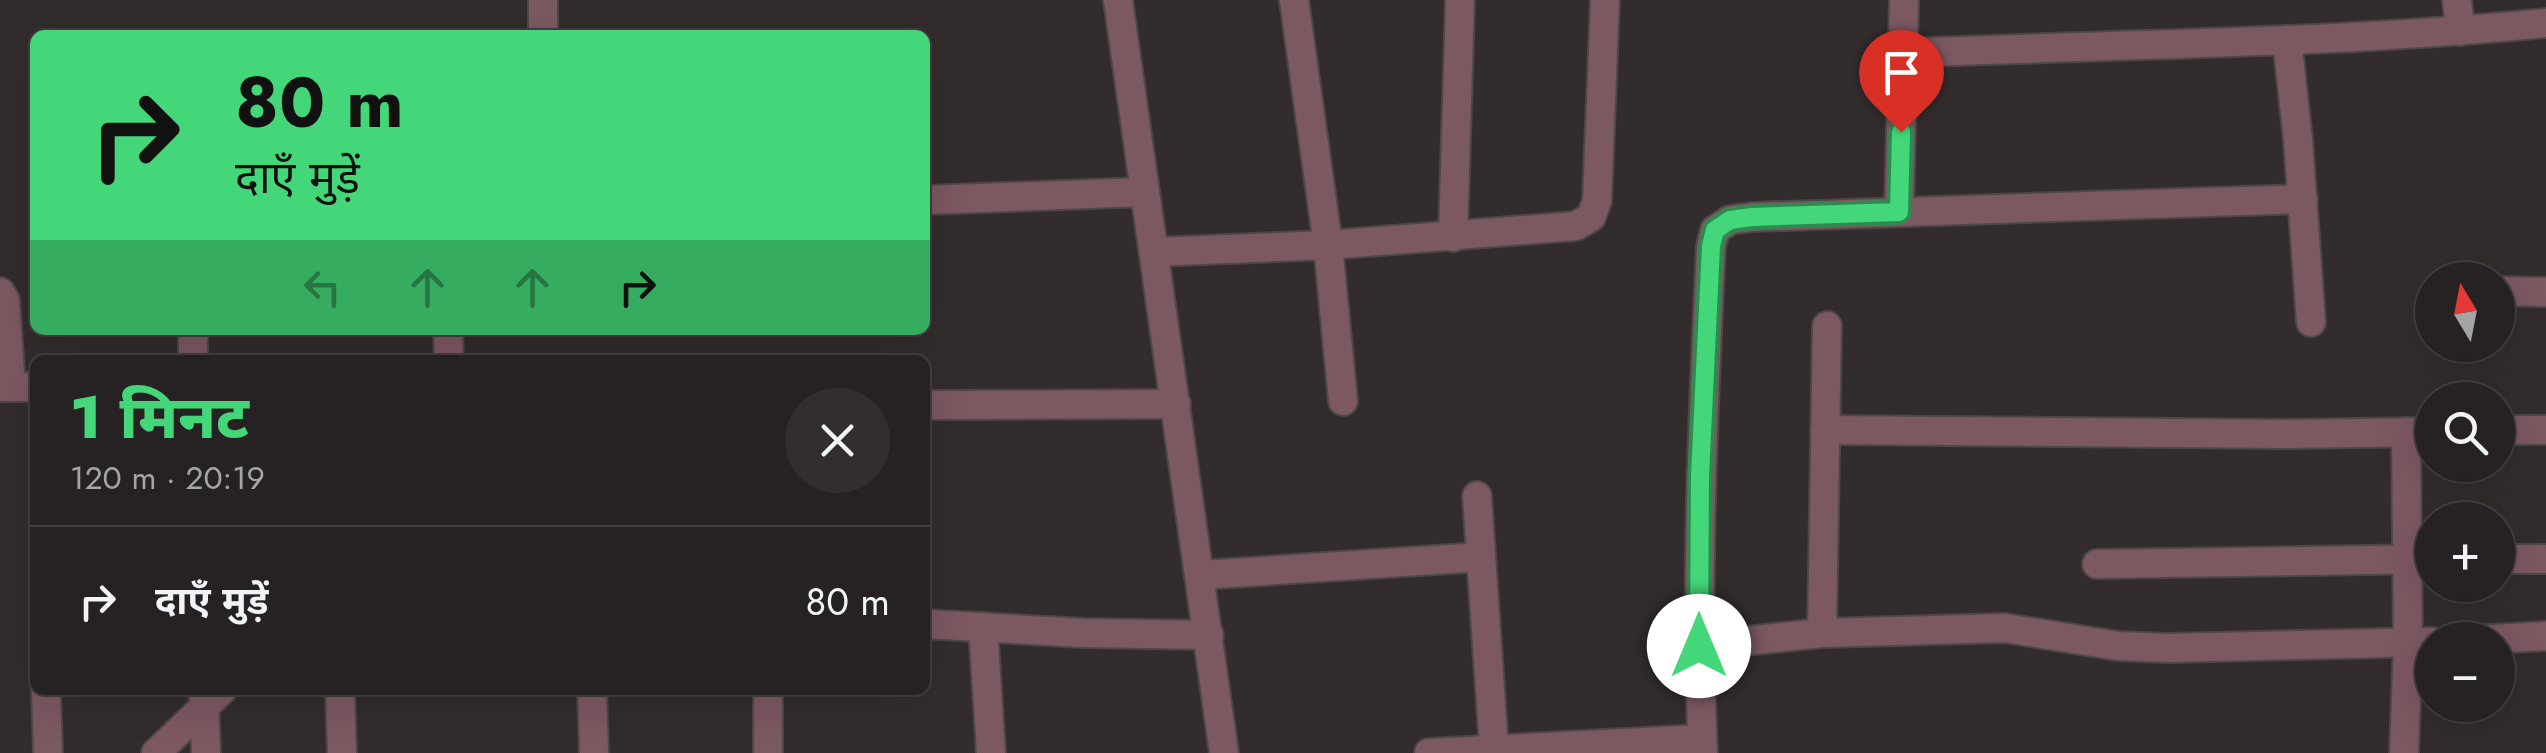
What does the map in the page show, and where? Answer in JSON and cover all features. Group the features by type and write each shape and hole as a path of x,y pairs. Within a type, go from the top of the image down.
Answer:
{"street":[{"path":"543,0 543,30"},
{"path":"1118,0 1224,753"},
{"path":"1294,0 1328,246 1343,401"},
{"path":"1453,237 1460,0"},
{"path":"1154,252 1328,246 1576,226 1591,217 1597,201 1605,0"},
{"path":"1899,212 1904,0"},
{"path":"2457,0 2460,31"},
{"path":"1903,53 2286,40 2546,23"},
{"path":"2286,40 2312,322"},
{"path":"930,200 1145,192"},
{"path":"1429,753 1702,746 1700,476 1711,246 1715,230 1730,220 2303,199"},
{"path":"2515,291 2546,292"},
{"path":"0,292 5,300 15,387"},
{"path":"1822,633 1827,326"},
{"path":"930,404 1176,404"},
{"path":"1826,430 2415,432"},
{"path":"2515,430 2546,430"},
{"path":"1478,496 1494,750"},
{"path":"1200,575 1482,557"},
{"path":"2097,564 2415,559"},
{"path":"2515,559 2546,559"},
{"path":"930,624 1209,635"},
{"path":"984,628 991,753"},
{"path":"1699,646 1822,633 2004,628 2118,646 2168,648 2415,643"},
{"path":"2515,638 2546,636"},
{"path":"2404,753 2415,677"},
{"path":"46,695 48,753"},
{"path":"156,753 210,695"},
{"path":"206,753 210,695"},
{"path":"340,695 342,753"},
{"path":"592,695 594,753"},
{"path":"768,695 768,753"}],"route":[{"path":"1699,646 1700,476 1711,246 1715,230 1730,220 1752,217 1899,212 1901,132"}]}
